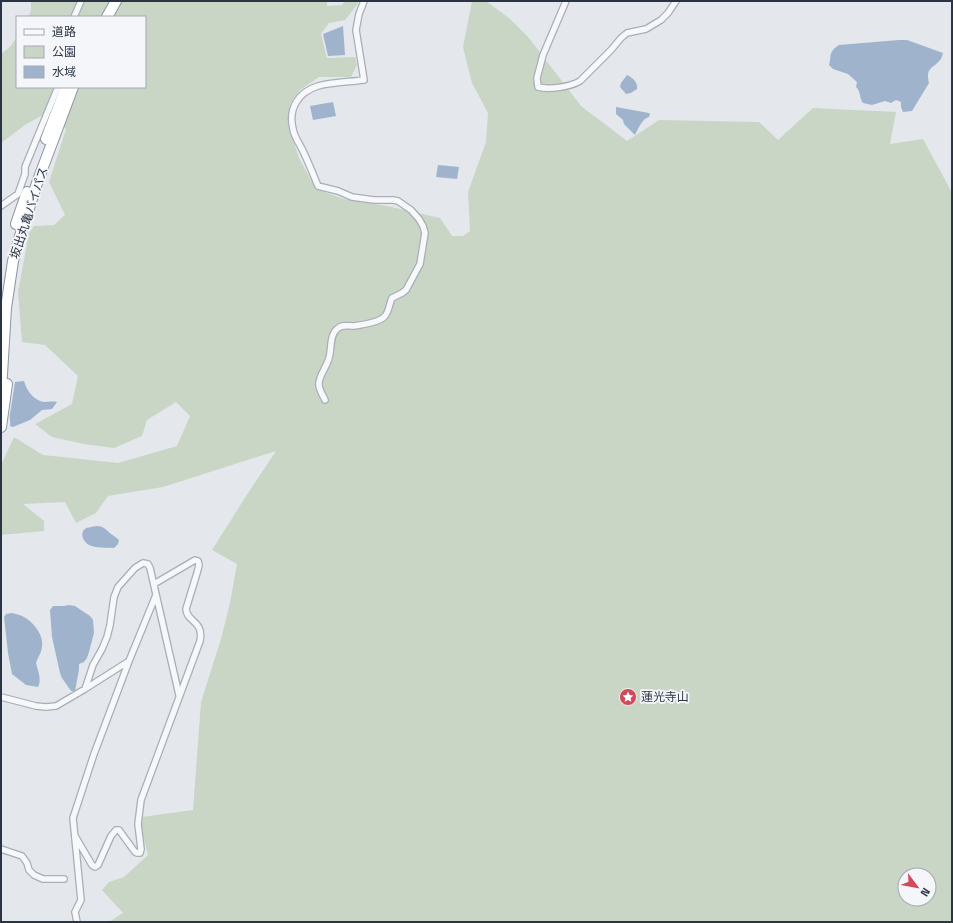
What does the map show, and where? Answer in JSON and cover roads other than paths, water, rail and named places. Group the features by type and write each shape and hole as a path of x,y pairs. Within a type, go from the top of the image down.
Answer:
{"highway":[{"path":"100,16 108,1"},
{"path":"108,16 116,1"},
{"name":"坂出丸亀バイパス","path":"1,299 8,258 20,210 65,89"},
{"name":"坂出丸亀バイパス","path":"1,391 5,321 13,261 65,89"},
{"path":"1,427 8,380 5,321"}],"street":[{"path":"74,16 81,1"},
{"path":"325,400 319,388 319,381 330,356 332,338 336,329 341,326 361,324 384,318 392,298 406,290 420,264 425,232 419,219 406,206 398,201 352,197 338,191 318,186 293,130 293,111 301,95 318,86 364,80 356,30 359,14 364,1"},
{"path":"566,1 543,54 537,78 538,87 555,88 580,81 627,33 646,28 661,20 676,1"},
{"path":"1,206 18,194 25,174 25,167 65,89"},
{"path":"75,836 92,865 95,867 98,866 111,836 116,830 119,830 134,852 137,854 140,853 142,849 138,824 141,800 200,641 200,628 186,613 199,565 198,561 195,560 154,584"},
{"path":"85,689 94,665 108,637 114,597 118,587 135,568 143,563 148,564 150,568 179,696"},
{"path":"77,922 75,912 81,900 73,818 94,754 156,595"},
{"path":"1,697 36,706 56,706 129,661"},
{"path":"1,849 22,856 27,863 29,870 34,875 43,879 64,879"}],"water":[{"path":"343,26 345,55 328,56 323,34"},
{"path":"907,40 943,53 941,59 930,69 928,74 929,83 912,111 903,112 901,102 896,100 891,103 885,101 872,105 863,103 859,90 856,87 857,82 848,74 833,69 829,65 832,52 839,45"},
{"path":"627,75 635,80 637,89 626,94 620,87"},
{"path":"333,102 336,116 313,120 310,106"},
{"path":"616,107 650,114 649,117 642,122 635,135 616,114"},
{"path":"438,165 459,167 457,179 436,177"},
{"path":"24,381 29,392 40,401 57,402 52,409 42,410 30,420 13,427 10,426 10,416 15,382"},
{"path":"97,526 103,527 119,540 118,544 114,548 95,547 85,542 82,535 83,531 87,528"},
{"path":"53,606 75,606 90,616 93,620 94,633 87,658 84,662 79,664 75,691 71,691 60,673 52,637 50,610"},
{"path":"12,613 23,616 31,622 40,633 42,648 36,663 40,678 38,687 26,685 12,674 4,617 6,614"}],"place":[{"name":"蓮光寺山","path":"628,697"}]}
